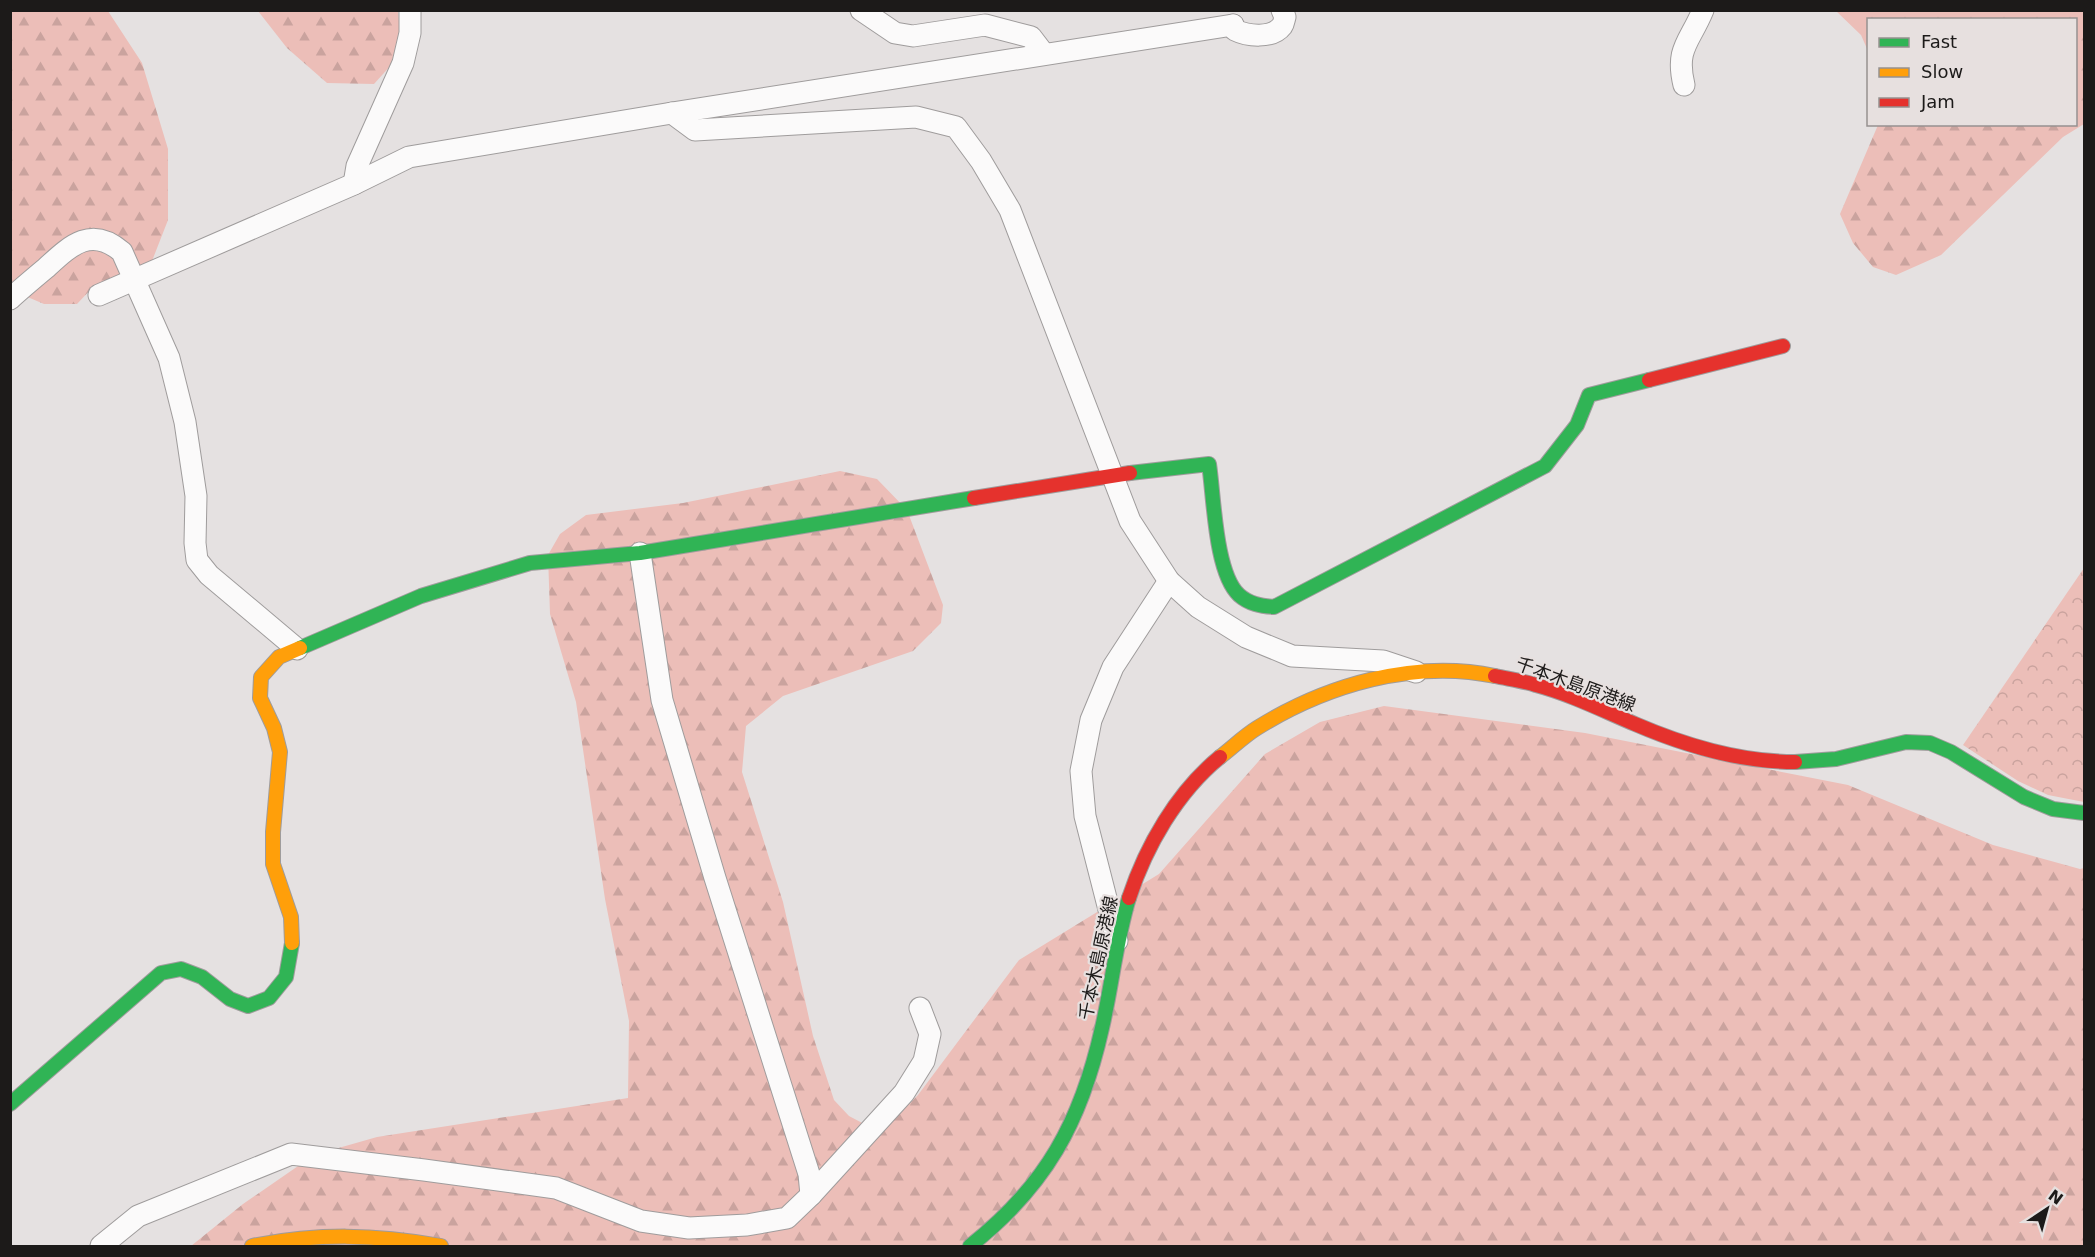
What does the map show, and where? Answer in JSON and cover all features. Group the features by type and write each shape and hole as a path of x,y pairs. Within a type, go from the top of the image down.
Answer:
{"street":[{"path":"354,184 357,166 403,63 410,33 410,10"},
{"path":"410,33 427,10"},
{"path":"861,10 895,33 913,36 985,25 1031,37 1044,54"},
{"path":"99,295 354,184 409,157 1044,54 1238,18 1235,30 1246,35 1272,33 1281,27 1285,17 1282,10"},
{"path":"1684,86 1680,68 1684,46 1703,10"},
{"path":"672,113 695,130 916,117 956,127 981,161 1010,210 1130,520 1169,581 1198,607 1246,637 1292,656 1383,661 1417,672"},
{"path":"10,299 67,249 80,241 94,239 111,243 122,252 169,358 185,423 195,496 197,560 209,575 297,649"},
{"path":"10,1104 160,974 181,969 202,977 230,999 248,1006 269,998 286,977 292,948 291,917 273,864 273,832 280,752 274,729 260,698 261,677 279,657 297,649 421,596 530,563 640,553 1113,475 1209,464 1224,567 1229,584 1242,597 1256,606 1274,607 1545,466 1567,442 1585,411 1589,396 1783,346"},
{"path":"640,553 662,700 715,878 809,1174 811,1195"},
{"path":"1117,942 1085,816 1081,771 1091,720 1113,667 1169,581"},
{"name":"千本木島原港線","path":"970,1246 1000,1223 1031,1188 1053,1159 1071,1128 1088,1081 1102,1028 1117,942 1129,895 1143,859 1161,826 1207,768 1236,741 1300,702 1335,688 1372,678 1417,672 1488,674 1534,684 1684,745 1721,755 1758,761 1795,763 1835,759 1910,742 1934,744 1946,749 2031,802 2054,809 2085,813"},
{"path":"101,1246 138,1216 291,1155 556,1188 641,1221 689,1228 747,1225 787,1218 904,1094 924,1061 930,1034 920,1008"},
{"path":"252,1246 321,1234 359,1234 441,1246"}],"green space":[{"path":"10,11 108,11 142,63 168,149 168,220 152,261 94,286 77,304 44,304 11,290"},
{"path":"258,11 398,11 402,53 374,84 327,83 287,48"},
{"path":"1836,11 2084,11 2084,124 2063,137 1941,255 1896,275 1873,267 1853,243 1840,214 1878,126 2077,126 2077,18 1867,18 1867,49 1861,35"},
{"path":"840,471 877,479 907,510 943,605 941,623 913,651 783,696 746,726 742,772 783,902 813,1036 834,1100 849,1116 868,1126 888,1125 918,1095 1019,960 1159,874 1265,754 1320,722 1384,706 1585,733 1848,785 1993,845 2080,869 2084,868 2084,1246 191,1246 243,1204 314,1155 377,1137 628,1098 629,1021 605,899 576,702 550,614 548,555 560,534 586,515 683,503"},
{"path":"2084,568 2084,802 2048,795 2018,781 1963,745"}],"traffic: fast":[{"path":"1130,473 1209,464 1220,553 1231,584 1247,601 1274,607 1545,466 1577,425 1589,395 1649,380"},
{"path":"300,648 421,596 530,563 640,553 974,498"},
{"path":"1795,762 1836,759 1906,742 1930,743 1951,752 2024,797 2053,809 2084,813"},
{"path":"970,1246 1020,1200 1057,1150 1071,1122 1093,1062 1129,898"},
{"path":"10,1104 161,973 181,969 202,977 230,999 248,1006 269,998 286,977 292,943"}],"traffic: slow":[{"path":"292,943 291,917 273,864 273,832 280,752 274,728 260,698 261,677 279,657 300,648"},
{"path":"1220,757 1252,731 1312,699 1341,688 1372,679 1433,671 1495,676"},
{"path":"252,1246 323,1237 370,1237 441,1246"}],"traffic: jam":[{"path":"1649,380 1783,346"},
{"path":"974,498 1130,473"},
{"path":"1495,676 1561,693 1693,746 1733,756 1795,762"},
{"path":"1129,898 1144,859 1165,821 1190,786 1220,757"}]}
